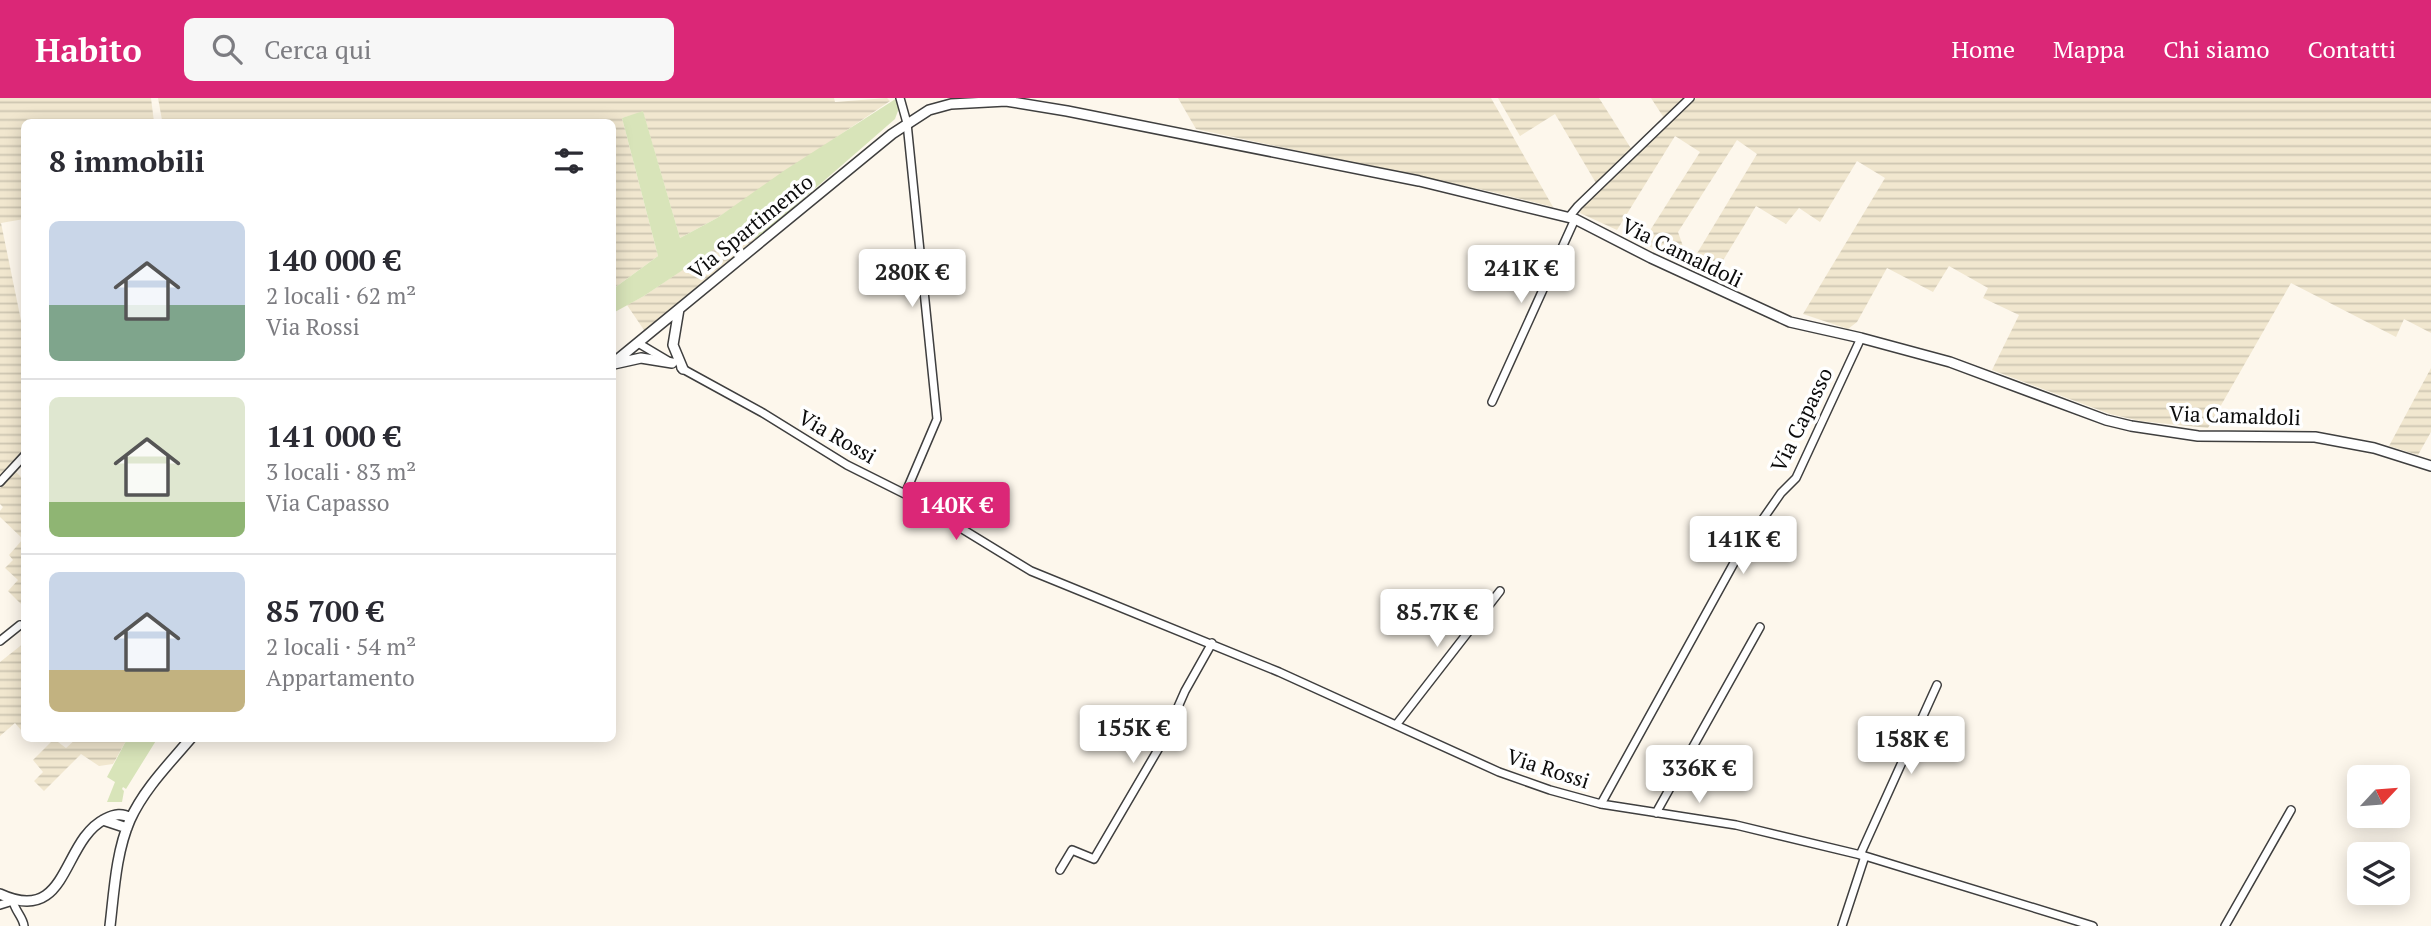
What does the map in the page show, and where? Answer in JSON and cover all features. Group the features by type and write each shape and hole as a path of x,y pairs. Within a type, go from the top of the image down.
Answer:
{"street":[{"path":"900,98 910,121 937,419 905,494"},
{"path":"1492,402 1578,206 1690,98"},
{"name":"Via Camaldoli","path":"910,121 929,110 951,104 1006,101 1080,113 1405,179 1572,218 1790,322 1950,362 2106,420 2197,436 2315,437 2374,448 2431,466"},
{"name":"Via Spartimento","path":"616,361 910,121"},
{"path":"679,309 673,345 683,369"},
{"name":"Via Capasso","path":"1601,804 1734,563 1781,494 1796,478 1861,338"},
{"name":"Via Rossi","path":"638,343 847,465 905,494 1031,570 1212,643 1499,772 1601,804 1736,825 1863,855 2093,926"},
{"path":"616,363 641,358 672,363"},
{"path":"0,482 21,459"},
{"path":"1396,725 1500,590"},
{"path":"0,641 20,625"},
{"path":"1656,813 1760,627"},
{"path":"1060,870 1072,850 1094,859 1163,741 1185,691 1212,643"},
{"path":"1842,926 1863,855 1937,685"},
{"path":"110,926 115,881 131,818 154,781 188,742"},
{"path":"2225,926 2291,810"},
{"path":"0,894 21,903 38,901 52,892 94,825 120,814 131,818"},
{"path":"103,820 127,828"},
{"path":"0,905 13,901"},
{"path":"13,901 14,909 23,920 24,926"}],"shaded area":[{"path":"0,98 151,98 154,119 21,119 21,220 1,223 21,320 21,456 0,479"},
{"path":"158,98 834,98 835,102 887,98 890,101 717,218 680,238 643,112 622,118 658,256 616,287 616,119 162,119"},
{"path":"1178,98 1491,98 1553,207 1196,129"},
{"path":"1498,98 1599,98 1632,150 1596,183 1555,114 1520,136"},
{"path":"1651,98 1686,98 1664,118"},
{"path":"1696,98 2431,98 2431,333 2404,319 2396,337 2291,283 2208,428 2140,421 2110,414 1992,370 2019,315 1983,298 1988,288 1949,266 1933,292 1887,268 1857,322 1848,329 1803,314 1885,178 1857,161 1820,222 1799,208 1786,224 1756,206 1713,277 1690,265 1757,154 1737,140 1678,232 1684,249 1678,259 1642,243 1700,152 1675,136 1617,230 1580,213 1581,209"},
{"path":"741,230 747,230 756,240 646,333 627,305"},
{"path":"2431,368 2431,432 2418,455 2389,446"},
{"path":"16,472 21,477 21,537 0,517 3,507 0,504 0,488"},
{"path":"21,541 21,604 8,591 18,580 5,568 13,560 9,555"},
{"path":"21,645 21,730 15,723 0,736 0,662"},
{"path":"51,742 58,742 66,748 73,742 125,742 113,764 99,766 81,754 44,791 34,781 43,772 33,760"}],"green space":[{"path":"897,98 899,108 895,119 756,240 747,230 741,231 644,296 616,311 616,287 658,256 622,118 643,111 680,238 717,218 785,170"},
{"path":"125,742 155,742 126,789 123,787 122,802 107,802 115,782 107,777"}]}
